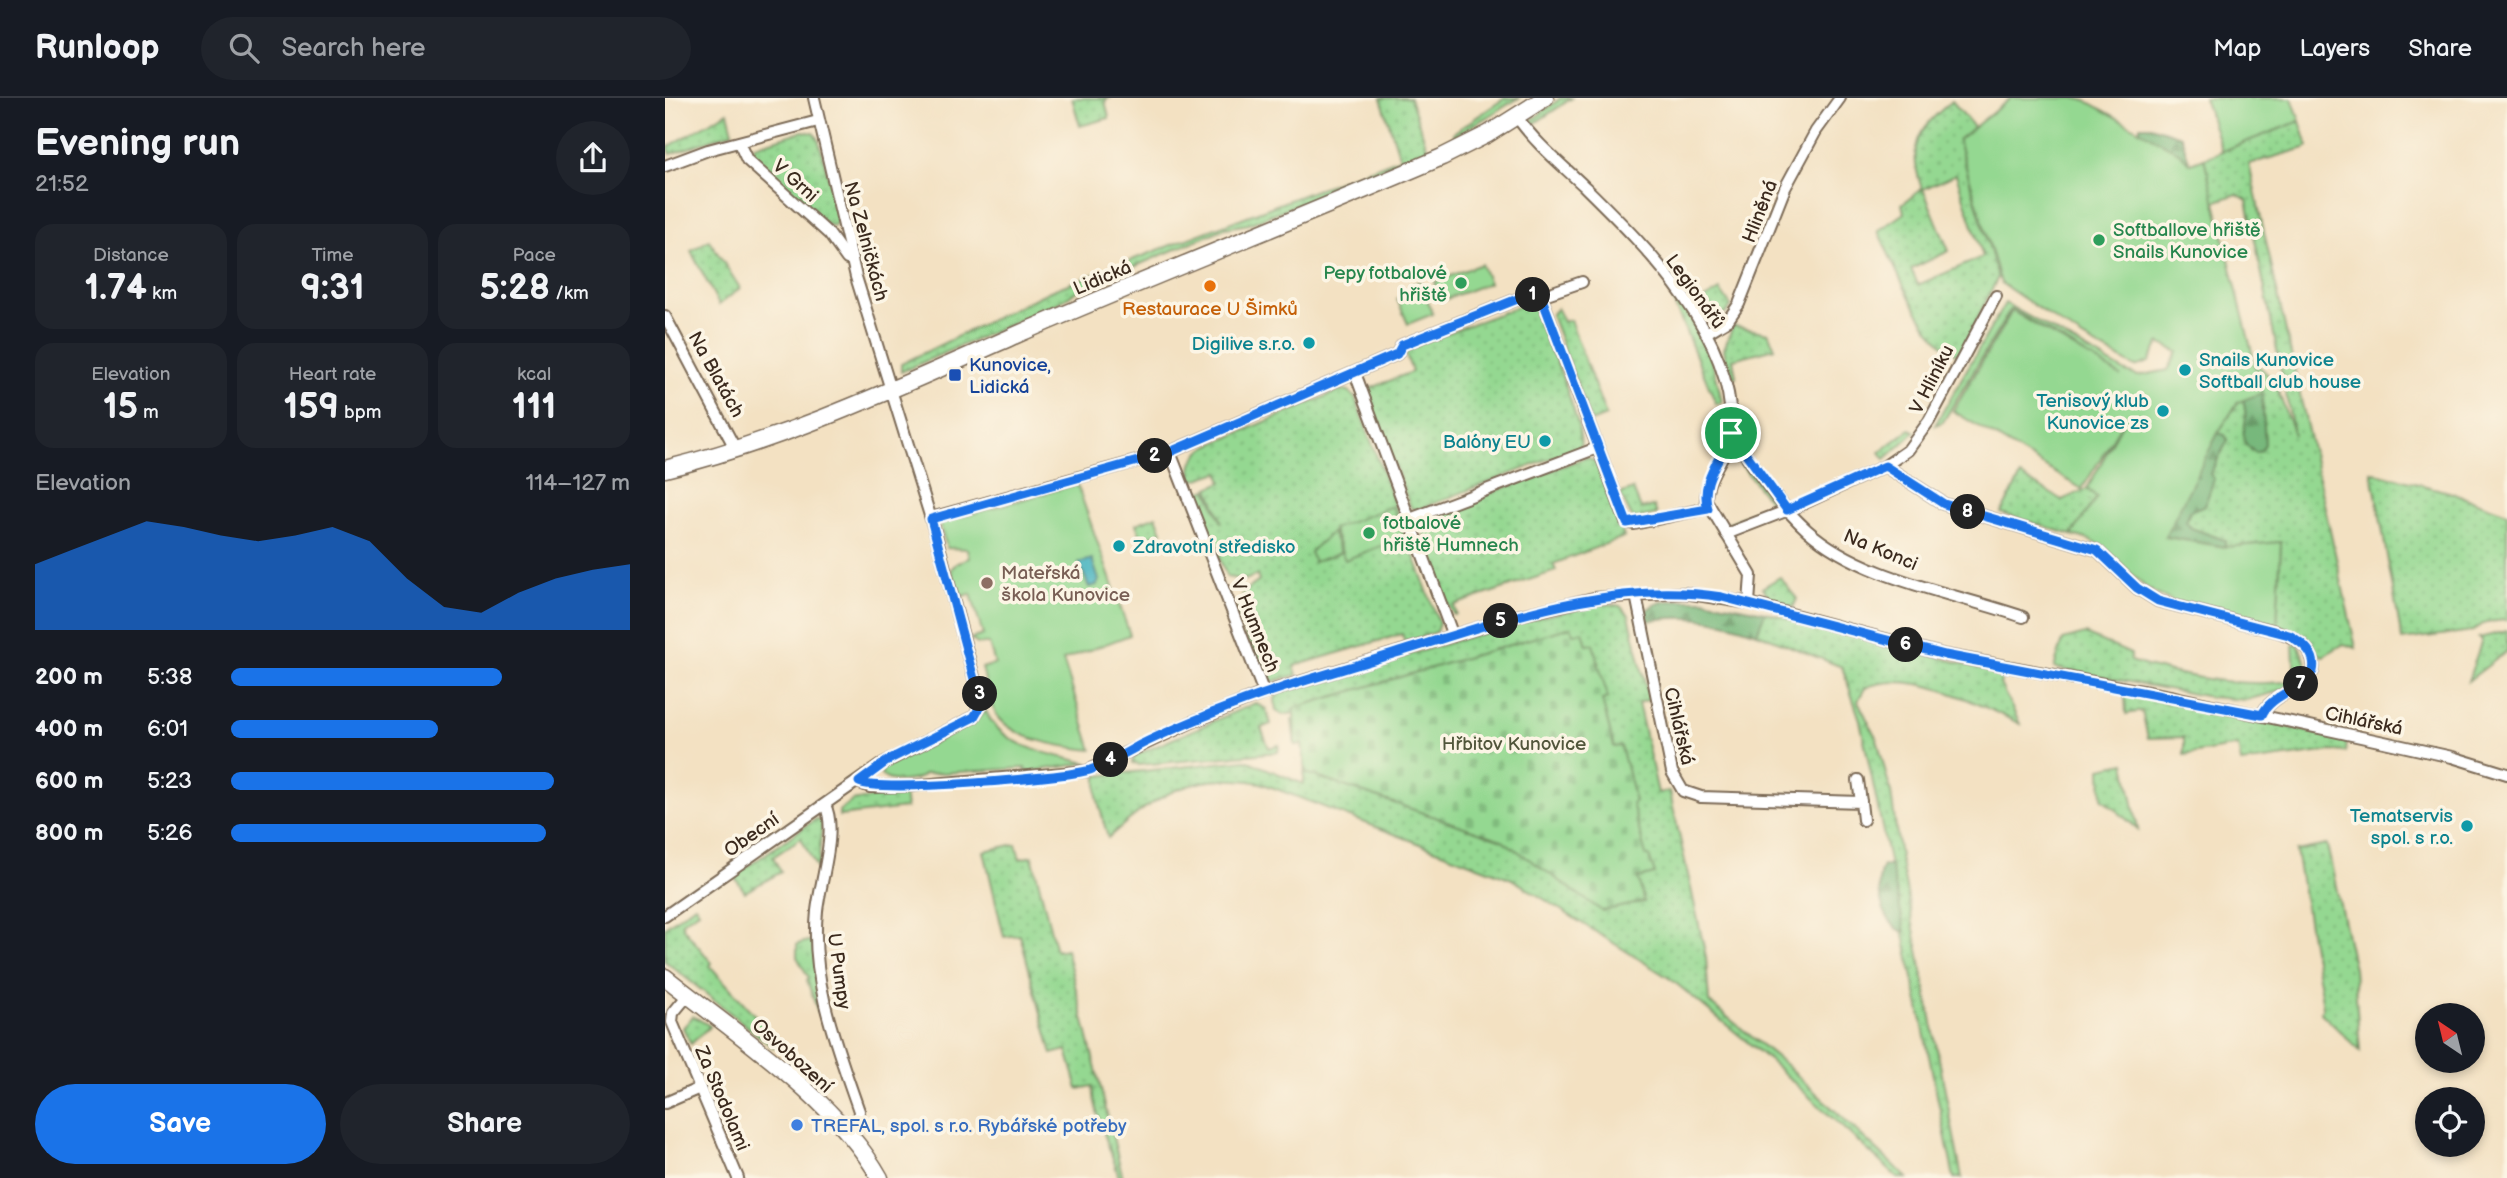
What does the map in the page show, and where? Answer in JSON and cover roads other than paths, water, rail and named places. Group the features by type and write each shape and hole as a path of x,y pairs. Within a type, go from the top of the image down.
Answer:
{"main road":[{"name":"Lidická","path":"665,469 736,450 820,421 893,391 1016,335 1442,157 1517,117 1545,98"},
{"name":"Osvobození","path":"665,977 785,1072 849,1136 880,1178"}],"street":[{"name":"Na Zelničkách","path":"814,98 856,277 893,391 948,579"},
{"name":"Hliněná","path":"1708,332 1728,320 1739,303 1785,188 1816,131 1840,98"},
{"name":"Legionářů","path":"1517,117 1618,221 1669,280 1708,332 1721,364 1731,433"},
{"name":"V Grni","path":"665,166 708,149 818,121"},
{"name":"V Grni","path":"739,143 747,160 832,237 856,277"},
{"path":"931,519 1170,452 1397,354 1402,345 1530,294 1541,296 1582,282"},
{"path":"1541,296 1627,523 1708,509"},
{"name":"V Hliníku","path":"1726,534 1885,466 1908,450 1925,429 1996,296"},
{"name":"Na Blatách","path":"665,316 736,450"},
{"path":"1355,373 1453,636"},
{"path":"1731,433 1708,483 1706,497 1708,509 1751,575 1749,603"},
{"name":"Na Konci","path":"1731,433 1787,510 1820,540 1855,561 2023,617"},
{"path":"1410,519 1597,448"},
{"name":"V Humnech","path":"1170,452 1264,693"},
{"path":"1885,466 1944,504 2097,550 2137,588 2158,601 2289,635 2305,646 2314,667 2309,678 2269,704 2262,715"},
{"name":"Obecní","path":"665,916 875,769 967,721 979,710 981,700 948,579"},
{"name":"Cihlářská","path":"859,782 870,786 909,786 1078,773 1264,693 1563,604 1636,595 1697,594 1749,603 1945,655 2262,715 2452,757 2507,774"},
{"name":"Cihlářská","path":"1636,595 1672,772 1679,788 1691,795 1706,798 1861,802"},
{"path":"1858,780 1863,820"},
{"name":"U Pumpy","path":"825,805 831,825 817,911 817,951 830,1028 859,1111 858,1123 849,1136"},
{"name":"Za Stodolami","path":"688,995 673,1013 672,1022 739,1178"},
{"path":"665,1103 699,1088"}],"water":[{"path":"1092,559 1099,580 1097,585 1089,587 1079,563"}],"place":[{"name":"Softballove hřiště Snails Kunovice","path":"2099,240"},
{"name":"Pepy fotbalové hřiště","path":"1461,283"},
{"name":"Restaurace U Šimků","path":"1210,286"},
{"name":"Digilive s.r.o.","path":"1309,343"},
{"name":"Snails Kunovice Softball club house","path":"2185,370"},
{"name":"Kunovice, Lidická","path":"955,375"},
{"name":"Tenisový klub Kunovice zs","path":"2163,411"},
{"name":"Balóny EU","path":"1545,441"},
{"name":"fotbalové hřiště Humnech","path":"1369,533"},
{"name":"Zdravotní středisko","path":"1119,546"},
{"name":"Mateřská škola Kunovice","path":"987,583"},
{"name":"Tematservis spol. s r.o.","path":"2467,826"},
{"name":"TREFAL, spol. s r.o. Rybářské potřeby","path":"797,1125"}],"park label":[{"name":"Hřbitov Kunovice","path":"1514,743"}]}
